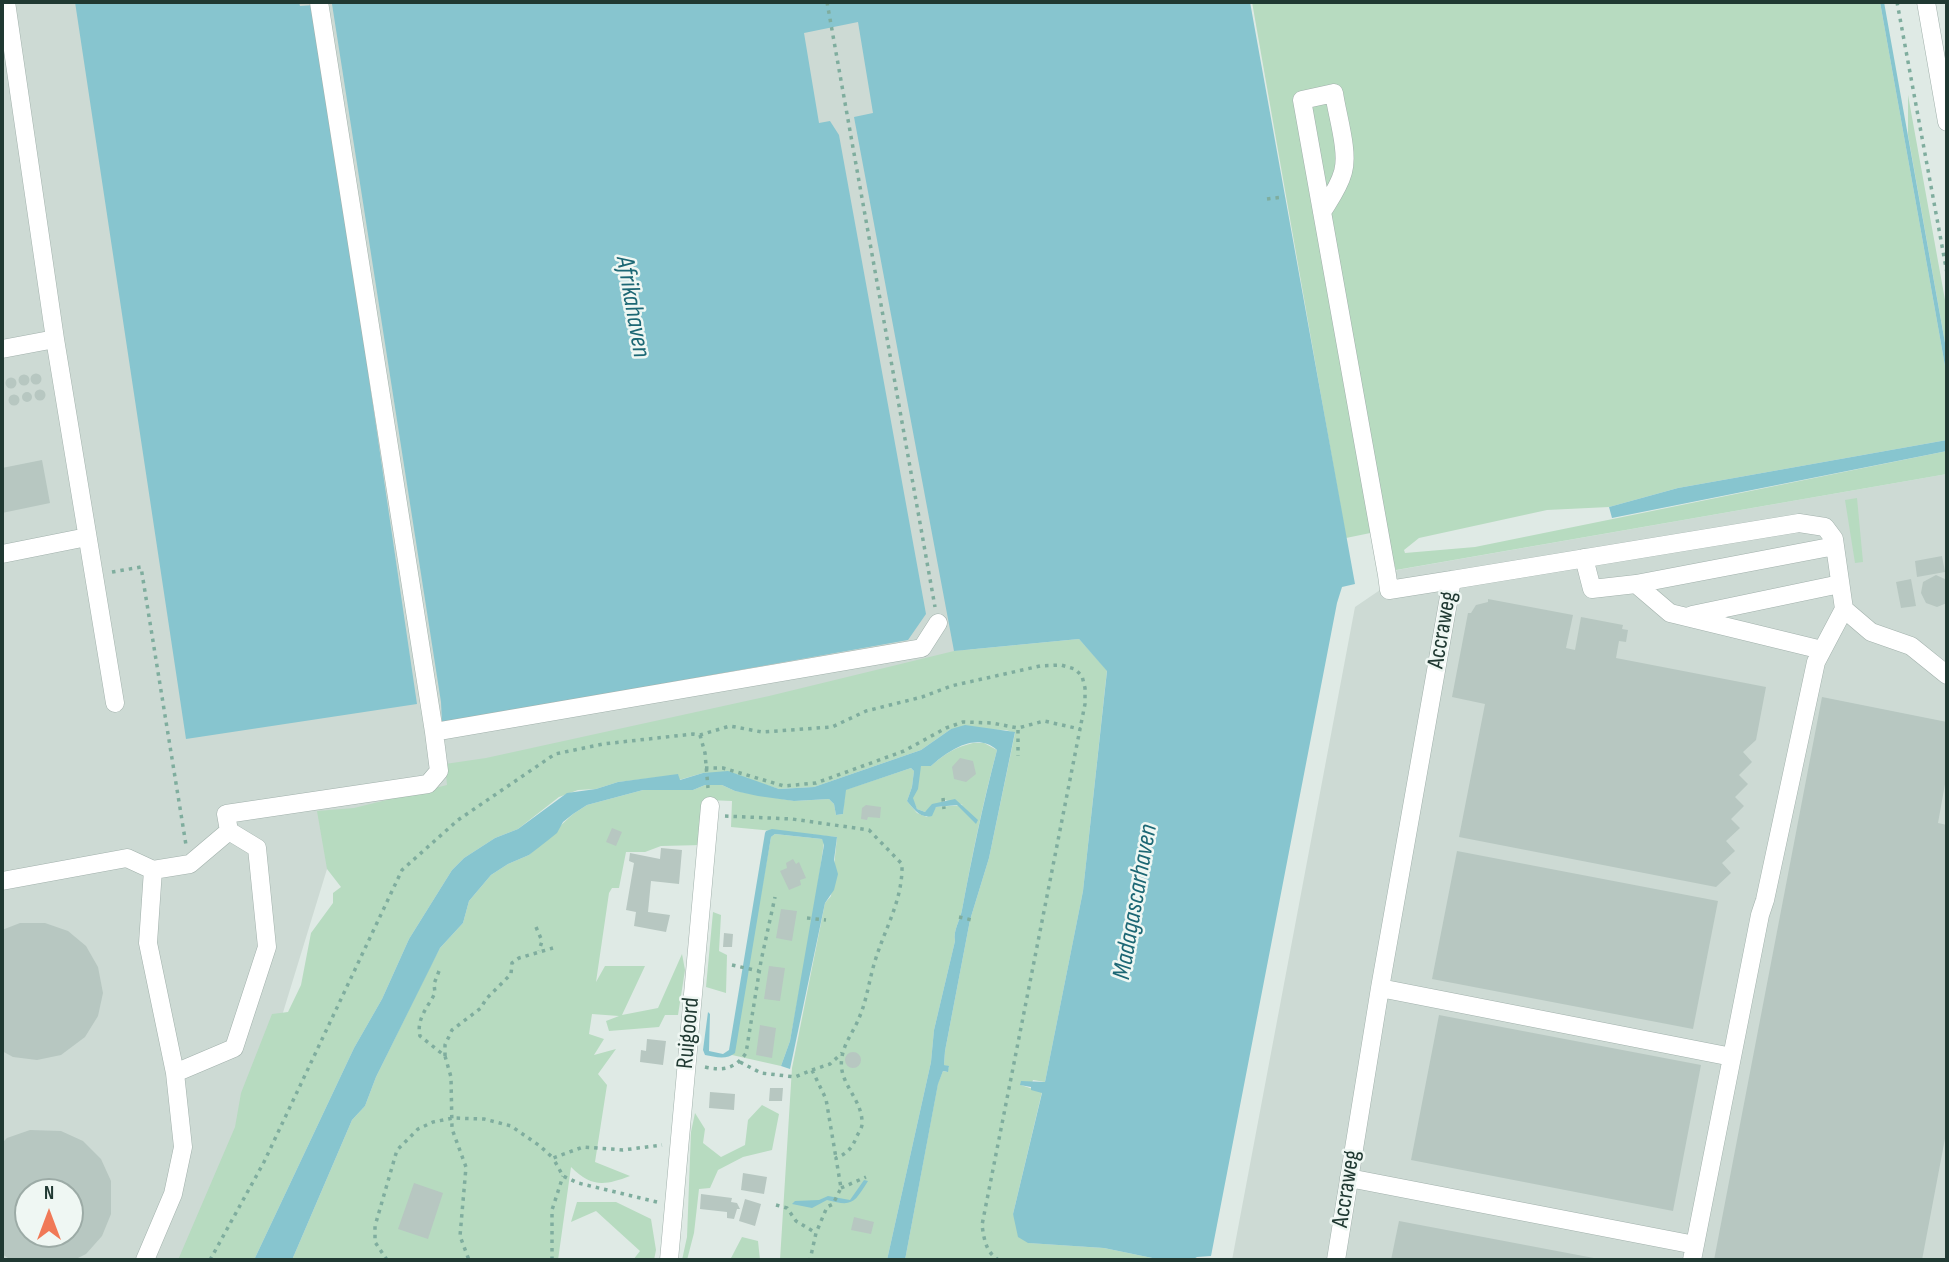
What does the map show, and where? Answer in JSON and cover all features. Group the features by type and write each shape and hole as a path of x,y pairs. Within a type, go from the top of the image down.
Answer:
{"street":[{"path":"6,2 55,339 115,704"},
{"path":"175,1073 234,1048 267,947 257,848 229,831 226,814 429,784 439,771 318,2"},
{"path":"1926,2 1947,122"},
{"path":"1322,212 1344,169 1345,158 1334,93 1302,100 1389,590 1452,580"},
{"path":"2,349 55,339"},
{"name":"Accraweg","path":"1336,1260 1380,988 1452,580 1799,523 1825,527 1834,539 1835,547"},
{"path":"2,554 87,537"},
{"path":"1349,1178 1694,1253 1760,915 1816,662 1844,609 1835,547 1636,584 1592,589 1584,558"},
{"path":"1636,584 1670,612 1822,650"},
{"path":"1686,616 1840,584"},
{"path":"1844,609 1871,632 1911,646 1947,675"},
{"path":"433,732 922,648 938,623"},
{"name":"Ruigoord","path":"669,1260 709,805"},
{"path":"2,881 127,858 153,870 190,864 229,831"},
{"path":"145,1260 173,1194 183,1147 175,1073 148,943 153,870"},
{"path":"1380,988 1732,1057"}],"path":[{"path":"827,2 938,623"},
{"path":"1898,2 1947,273"},
{"path":"1267,199 1284,197"},
{"path":"107,573 141,567 169,751 190,864"},
{"path":"210,1260 264,1162 402,870 458,820 555,754 603,744 700,735 730,726 762,732 832,727 866,711 922,697 951,685 1040,666 1061,665 1075,668 1082,676 1085,696 982,1225 984,1242 994,1258 999,1260"},
{"path":"705,768 723,768 784,786 816,783 904,751 946,728 964,722 1018,728 1044,721 1080,729"},
{"path":"1018,728 1018,756"},
{"path":"700,735 705,753 709,805 869,830 902,864 902,881 896,909 876,959 860,1016 842,1053 840,1066 843,1078 856,1102 862,1121 854,1145 846,1154 836,1158"},
{"path":"943,798 944,809"},
{"path":"686,1062 720,1070 740,1062 747,1053 759,971 775,897"},
{"path":"959,917 972,920"},
{"path":"807,918 826,920"},
{"path":"536,927 542,941 539,951"},
{"path":"469,1260 460,1236 466,1167 452,1129 451,1077 445,1045 452,1030 481,1008 486,999 511,974 512,963 519,958 553,948"},
{"path":"732,965 759,971"},
{"path":"439,971 434,984 435,993 421,1017 418,1029 420,1036 445,1056"},
{"path":"740,1062 761,1073 795,1077 830,1064 842,1053"},
{"path":"810,1260 816,1233 827,1207 833,1204 841,1188 826,1098 812,1070"},
{"path":"387,1260 375,1242 375,1226 397,1150 418,1129 433,1122 453,1118 484,1119 511,1126 553,1158 563,1176 610,1192 672,1206"},
{"path":"553,1158 583,1147 623,1150 653,1144 678,1145"},
{"path":"552,1260 552,1210 563,1176"},
{"path":"841,1188 866,1177"},
{"path":"776,1205 787,1208 796,1221 816,1233"}],"shaded area":[{"path":"2,2 922,2 971,649 327,869 281,1019 182,1260 2,1260"},
{"path":"1947,474 1947,1260 1232,1260 1355,607 1380,590 1397,570"}],"green space":[{"path":"1252,2 1880,2 1947,377 1947,440 1678,488 1609,507 1547,510 1419,538 1404,550 1405,553 1475,547 1947,451 1947,474 1396,570 1385,530 1346,538"},
{"path":"1908,95 1947,311 1947,354 1908,135"},
{"path":"1857,498 1863,562 1855,563 1845,500"},
{"path":"1079,639 1107,670 1083,891 1045,1082 1033,1080 1032,1083 1021,1085 1042,1092 1013,1214 1029,1243 1104,1248 1162,1260 905,1260 938,1083 943,1071 947,1072 949,1067 944,1065 945,1051 970,920 989,858 1015,733 1006,730 951,729 921,750 814,787 779,789 736,774 703,773 679,780 678,775 578,790 559,797 518,829 495,838 464,858 452,870 409,939 382,999 354,1048 254,1260 178,1260 235,1127 241,1093 272,1014 288,1012 301,985 311,933 333,903 333,893 341,887 327,869 317,811 354,808 447,785 445,764 486,758 769,696 954,651"},
{"path":"973,743 984,743 997,750 934,1030 931,1062 887,1260 780,1260 792,1068 825,903 831,896 837,837 731,827 732,801 708,800 702,845 661,846 645,852 626,852 619,888 612,888 609,893 596,982 605,966 645,966 622,1015 658,1008 682,954 685,970 678,1015 665,1015 659,1027 609,1031 606,1021 619,1016 592,1014 589,1034 604,1039 594,1055 616,1049 598,1074 607,1085 595,1162 630,1176 613,1182 598,1183 578,1174 571,1167 558,1260 292,1260 352,1120 365,1106 376,1077 431,965 440,948 463,923 469,901 491,875 529,855 573,814 587,805 643,790 693,790 705,785 722,785 735,791 794,801 829,799 834,804 836,815 843,814 845,790 911,768 914,771 907,801 917,813 927,817 936,807 963,805 945,800 925,812 917,809 912,798 921,765 931,766 950,751"},
{"path":"775,834 822,839 824,842 790,1041 781,1066 732,1055 771,837"},
{"path":"713,912 721,915 719,951 727,955 726,993 706,987"},
{"path":"762,1105 779,1114 772,1150 743,1157 718,1170 710,1188 699,1189 694,1233 687,1260 682,1260 687,1237 691,1132 695,1113 705,1129 703,1143 721,1157 745,1145 748,1120"},
{"path":"577,1202 616,1202 651,1219 656,1250 654,1260 633,1260 640,1251 596,1211 571,1222"},
{"path":"742,1237 758,1241 760,1260 730,1260"}],"water":[{"path":"75,2 299,2 300,6 314,5 417,704 186,739"},
{"path":"1250,2 1355,584 1342,587 1337,603 1211,1256 1192,1260 1162,1260 1104,1248 1028,1243 1018,1237 1013,1214 1042,1093 1020,1085 1021,1081 1045,1082 1083,891 1107,671 1079,639 954,651 854,117 873,113 858,22 804,33 819,123 830,121 839,135 926,614 908,640 442,723 441,702 332,4"},
{"path":"1880,2 1884,2 1947,354 1947,377"},
{"path":"1947,440 1947,451 1612,518 1609,507 1678,488"},
{"path":"965,725 1015,732 989,858 970,920 945,1051 944,1065 949,1066 948,1072 943,1071 938,1084 905,1260 887,1260 931,1062 934,1030 997,750 980,742 962,745 931,766 921,766 918,789 913,798 917,809 925,812 932,804 955,799 978,820 976,824 957,805 936,807 932,816 928,817 917,812 907,801 914,771 911,768 846,790 843,814 836,815 834,804 829,799 794,801 735,791 722,785 705,785 693,790 643,790 587,805 573,814 563,822 557,833 529,855 491,875 469,901 463,923 440,948 376,1077 365,1106 352,1120 292,1260 254,1260 354,1048 382,999 409,939 452,870 464,858 495,838 518,829 567,793 596,789 618,782 678,774 680,780 703,773 728,771 779,789 814,787 921,750 951,729"},
{"path":"772,829 837,837 834,860 838,874 834,890 825,903 790,1069 781,1066 790,1041 824,845 822,839 775,834 771,837 735,1053 728,1057 717,1057 705,1055 703,1050 708,1012 709,1051 723,1054 729,1050 765,833"},
{"path":"864,1180 868,1181 856,1199 848,1203 827,1200 812,1208 792,1204 795,1201 819,1200 828,1196 850,1200"}],"building":[{"path":"36,374 40,375 40,383 36,384 32,383 31,379 32,375"},
{"path":"24,375 28,376 28,384 24,385 20,384 19,380 20,376"},
{"path":"11,378 15,379 15,387 11,388 7,387 6,383 7,379"},
{"path":"40,390 44,391 44,399 40,400 36,399 35,395 36,391"},
{"path":"27,392 31,393 31,401 27,402 23,401 22,397 23,393"},
{"path":"14,395 18,396 18,404 14,405 10,404 9,400 10,396"},
{"path":"42,460 50,503 2,513 2,468"},
{"path":"1942,556 1945,572 1917,577 1915,561"},
{"path":"1936,575 1947,580 1947,603 1937,607 1926,603 1921,593 1923,582"},
{"path":"1911,579 1916,606 1901,608 1896,582"},
{"path":"1488,599 1573,615 1566,648 1575,650 1581,617 1623,625 1622,629 1628,630 1626,642 1619,641 1616,658 1766,687 1756,740 1743,752 1752,762 1739,775 1748,784 1735,797 1744,806 1731,819 1740,828 1726,841 1735,851 1722,863 1731,873 1716,887 1459,837 1485,704 1452,697 1468,613 1471,613 1476,605 1488,602"},
{"path":"1822,697 1947,722 1947,773 1938,823 1947,825 1947,1128 1922,1260 1714,1260"},
{"path":"960,758 973,761 976,774 966,782 954,779 952,767"},
{"path":"866,805 881,807 880,818 861,819 862,808"},
{"path":"612,828 622,832 616,846 606,842"},
{"path":"661,848 682,850 679,884 651,881 648,912 670,915 666,932 634,926 636,912 626,910 634,863 629,861 630,853 660,859"},
{"path":"1457,851 1718,901 1693,1029 1432,979"},
{"path":"793,859 796,864 799,862 806,878 800,880 801,885 789,890 780,871 787,868 786,863"},
{"path":"781,909 797,911 792,941 776,938"},
{"path":"20,923 45,923 68,931 86,946 98,967 103,993 98,1016 85,1037 61,1055 37,1060 13,1057 2,1051 2,930"},
{"path":"724,933 733,934 732,947 723,947"},
{"path":"769,966 785,968 780,1001 764,999"},
{"path":"1439,1015 1701,1065 1673,1211 1411,1160"},
{"path":"760,1025 776,1028 772,1058 756,1055"},
{"path":"647,1039 666,1041 663,1065 640,1062 641,1050 646,1051"},
{"path":"853,1052 861,1060 853,1068 845,1060"},
{"path":"770,1088 783,1088 782,1101 769,1101"},
{"path":"710,1092 735,1094 734,1110 709,1108"},
{"path":"30,1130 61,1131 83,1141 101,1159 111,1181 111,1214 102,1236 86,1254 74,1260 11,1260 2,1254 2,1143 7,1138"},
{"path":"743,1173 767,1177 764,1194 741,1190"},
{"path":"414,1183 443,1193 428,1239 398,1229"},
{"path":"701,1194 732,1198 731,1202 737,1203 740,1209 737,1209 734,1219 727,1218 727,1212 700,1209"},
{"path":"745,1199 761,1204 755,1226 739,1221"},
{"path":"854,1217 874,1222 871,1234 851,1230"},
{"path":"1399,1221 1599,1259 1599,1260 1391,1260"}],"water label":[{"name":"Afrikahaven","path":"632,307"},
{"name":"Madagascarhaven","path":"1136,902"}]}
